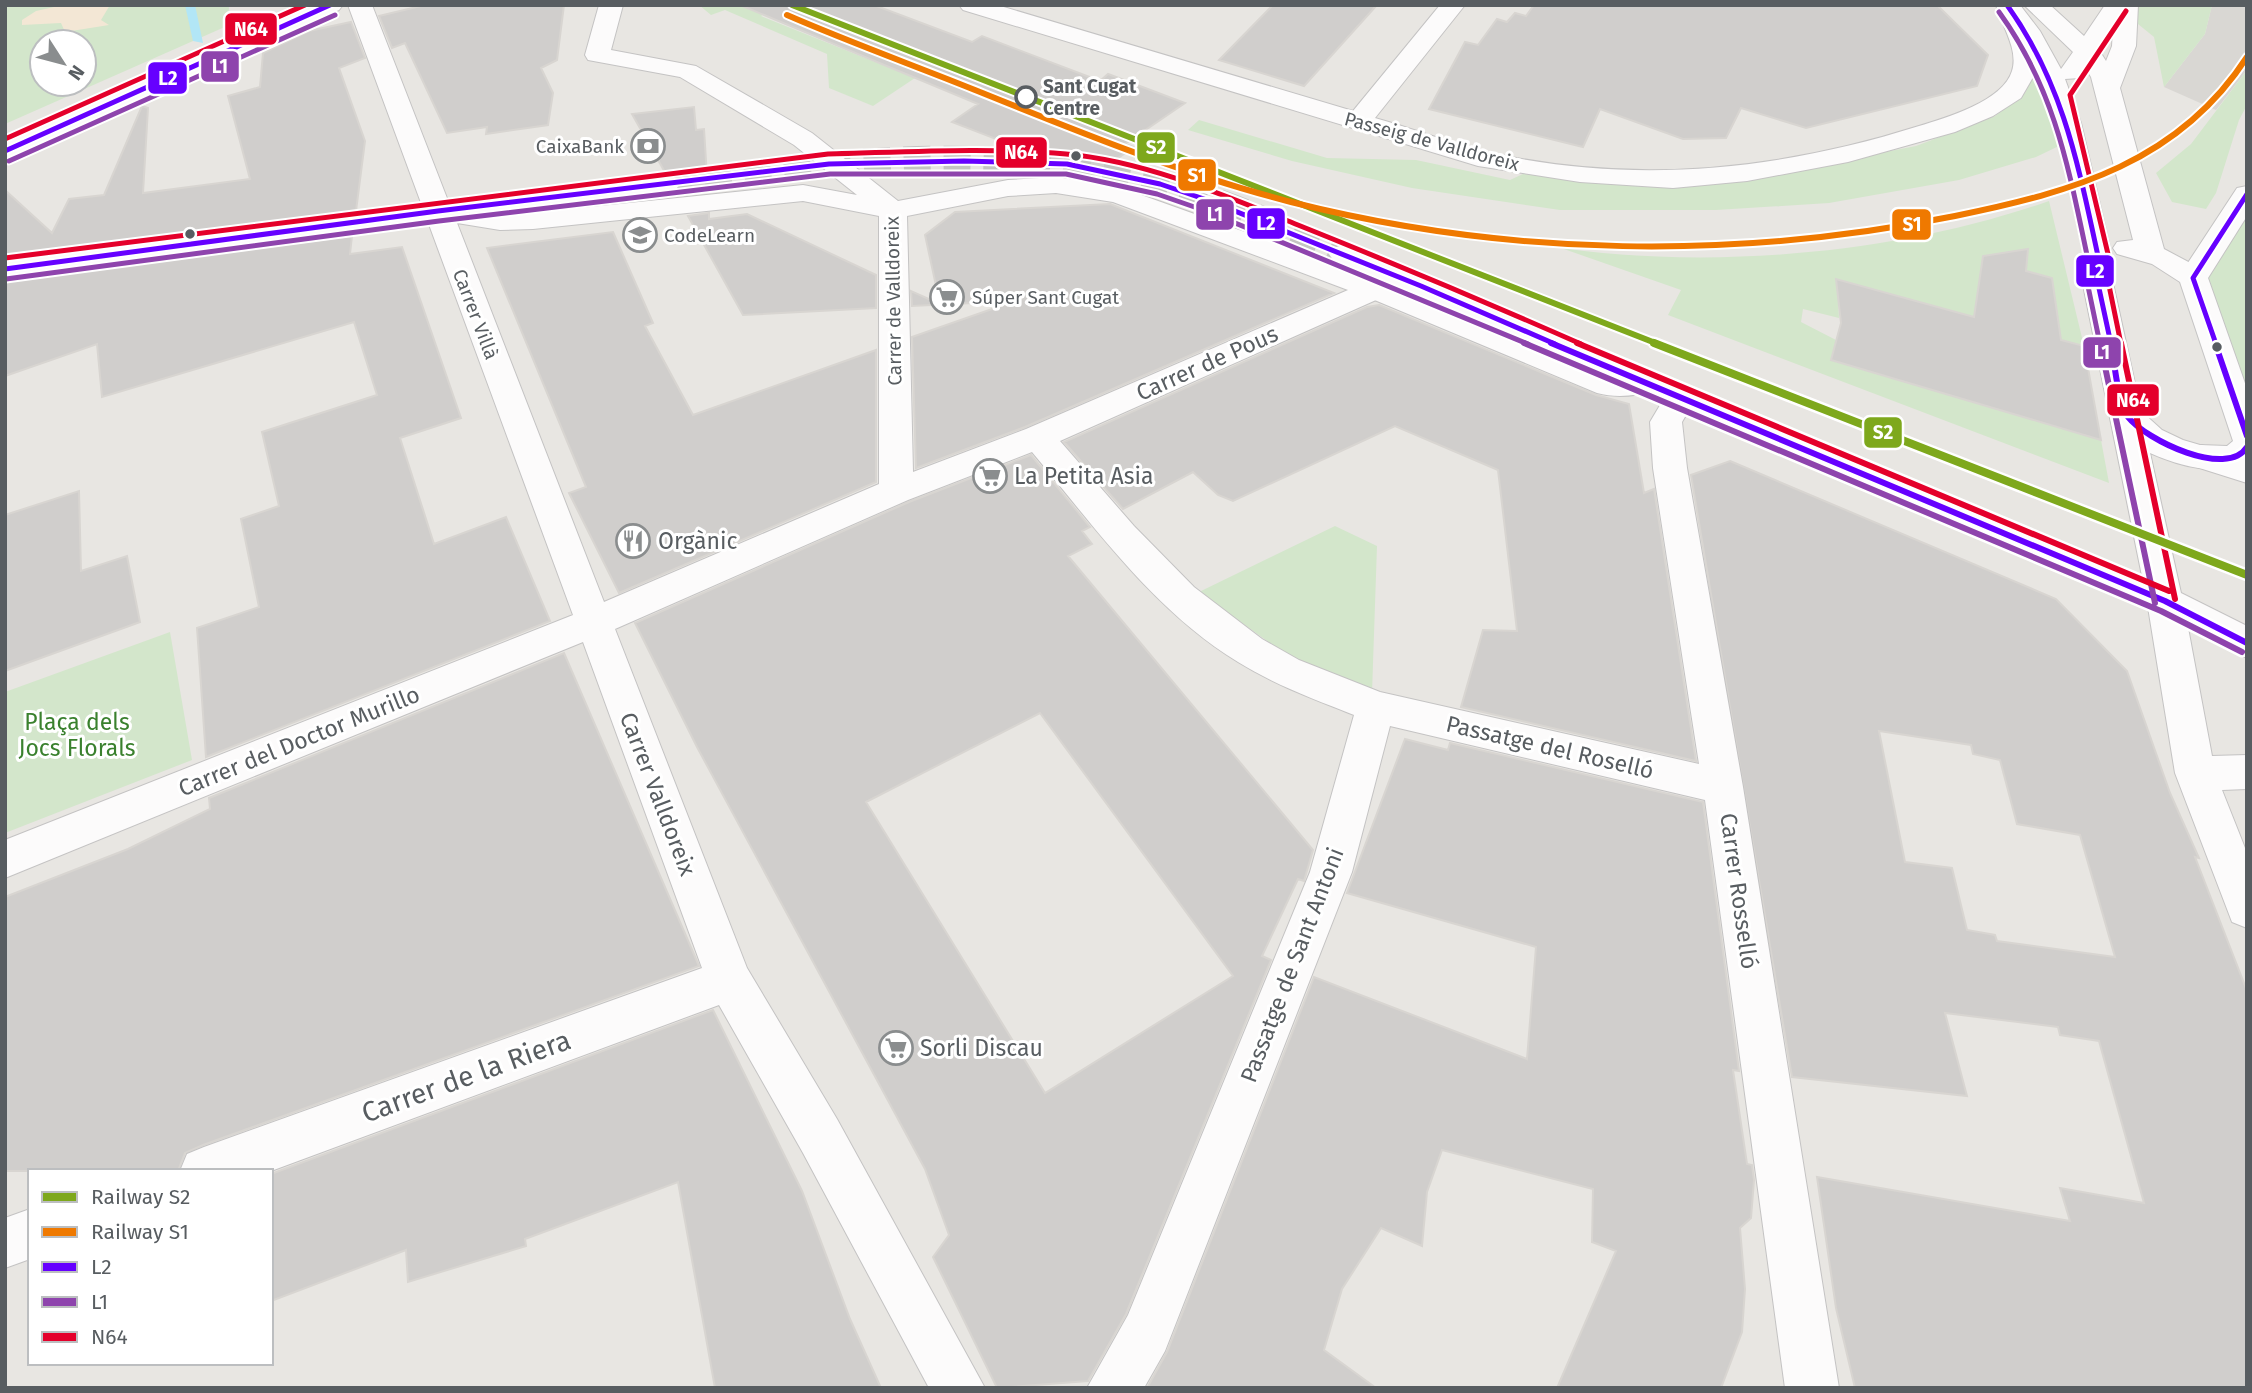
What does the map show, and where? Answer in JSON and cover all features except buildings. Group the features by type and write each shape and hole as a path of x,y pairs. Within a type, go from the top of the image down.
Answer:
{"street":[{"path":"5,151 331,5"},
{"name":"Carrer Villà","path":"360,5 592,623"},
{"name":"Carrer de Valldoreix","path":"611,5 597,55 687,71 803,139 893,210 896,491"},
{"name":"Passeig de Valldoreix","path":"971,5 1488,160 1569,174 1675,180 1780,167 1954,125 2010,94 2025,69 2020,38 2008,5"},
{"path":"1358,122 1452,5"},
{"path":"2008,5 2027,26 2059,93 2098,256 2094,265 2165,601 2194,772 2247,908"},
{"path":"2036,5 2087,52 2104,77 2151,253"},
{"path":"2051,5 2092,9"},
{"path":"2059,93 2117,5"},
{"path":"2107,88 2124,46 2126,5"},
{"path":"5,269 438,211 665,185"},
{"path":"438,211 500,222 547,221 803,193 893,210 1008,188 1056,185 1119,195 1375,289 1608,385 1661,391"},
{"path":"2193,278 2247,194"},
{"path":"2098,256 2128,248 2151,253 2174,262 2193,278 2237,387 2247,437"},
{"path":"1343,254 1661,391 2165,601 2247,642"},
{"name":"Carrer de Pous","path":"1038,437 1375,289"},
{"name":"Carrer Rosselló","path":"1661,391 1670,468 1723,787 1812,1388"},
{"path":"2126,415 2151,438 2247,471"},
{"path":"592,623 896,491 1038,437 1157,574 1224,632 1285,671 1376,707"},
{"path":"2202,457 2228,460 2242,455 2247,447"},
{"name":"Carrer del Doctor Murillo","path":"5,859 592,623"},
{"name":"Carrer Valldoreix","path":"592,623 729,981 820,1136 958,1388"},
{"name":"Passatge del Roselló","path":"1376,707 1723,787"},
{"name":"Passatge de Sant Antoni","path":"1114,1388 1147,1333 1331,872 1376,707"},
{"path":"2194,772 2247,772"},
{"name":"Carrer de la Riera","path":"210,1169 729,981"},
{"path":"5,1243 28,1235"}],"shaded area":[{"path":"2212,5 2247,5 2247,70 2216,110 2164,87 2205,34"}],"green space":[{"path":"5,5 228,5 227,26 98,83 98,28 28,28 28,98 64,98 5,124"},
{"path":"699,5 759,5 771,10 761,16 915,78 873,106 829,88 827,54 725,10 711,15"},
{"path":"2130,5 2212,5 2205,34 2164,87 2154,37 2122,11"},
{"path":"2247,70 2247,105 2239,120 2216,193 2206,209 2172,202 2156,173 2191,144"},
{"path":"2033,76 2058,109 2061,145 2036,157 1959,180 1829,203 1716,210 1560,210 1412,188 1292,161 1188,130 1199,120 1327,158 1416,160 1510,180 1523,174 1559,178 1771,174 1916,146 1995,116 2025,93"},
{"path":"2247,195 2247,397 2205,288 2214,248"},
{"path":"2049,201 2084,346 1837,280 1839,318 1803,309 1801,322 1836,340 1831,360 2101,440 2109,483 1668,315 1681,290 1561,248 1683,257 1745,257 1808,252 1871,245 1932,233 1992,219"},
{"path":"1335,526 1377,546 1372,693 1295,661 1199,592"},
{"name":"Plaça dels Jocs Florals","path":"170,632 192,760 5,833 5,692"}],"sand":[{"path":"63,5 110,5 101,20 109,25 63,28 61,23 22,25 22,20 36,11"}],"waterway":[{"path":"190,5 199,41"}],"tunnel":[{"path":"665,185 851,163 913,160 1037,163 1099,171 1160,184 1207,198 1343,254"}],"rail line":[{"name":"S2","path":"792,5 2247,575"},
{"name":"S1","path":"787,15 1108,144 1193,174 1292,202 1391,224 1491,239 1591,246 1692,248 1793,242 1893,228 2030,199 2103,175 2171,139 2201,116 2226,89 2247,57"}],"transit line":[{"name":"N64","path":"5,139 305,5"},
{"name":"L2","path":"5,151 330,5"},
{"name":"L2","path":"2007,5 2028,34 2044,63 2068,124 2098,256 2094,265 2126,415 2150,438 2202,457 2228,460 2242,455 2247,447"},
{"name":"N64","path":"2126,11 2070,95 2108,254 2105,266 2175,599"},
{"name":"L1","path":"1999,12 2035,68 2058,128 2066,158 2087,255 2084,267 2155,603"},
{"name":"L1","path":"9,161 335,15"},
{"name":"N64","path":"5,258 437,201 828,154 964,151 1068,154 1162,174 1214,191 1425,276 1647,373 2169,591"},
{"name":"L2","path":"5,269 438,211 829,164 964,161 1067,164 1160,184 1210,201 1421,286 1643,383 2165,601 2247,643"},
{"name":"L1","path":"6,279 439,221 830,174 1066,174 1157,194 1206,211 1417,296 1639,393 2161,611 2242,652"},
{"name":"L2","path":"2247,194 2193,278 2247,436"}],"place":[{"name":"Sant Cugat Centre","path":"1026,97"},
{"name":"CaixaBank","path":"648,146"},
{"name":"CodeLearn","path":"640,235"},
{"name":"Súper Sant Cugat","path":"947,297"},
{"name":"La Petita Asia","path":"990,476"},
{"name":"Orgànic","path":"633,541"},
{"name":"Sorli Discau","path":"896,1048"}]}
